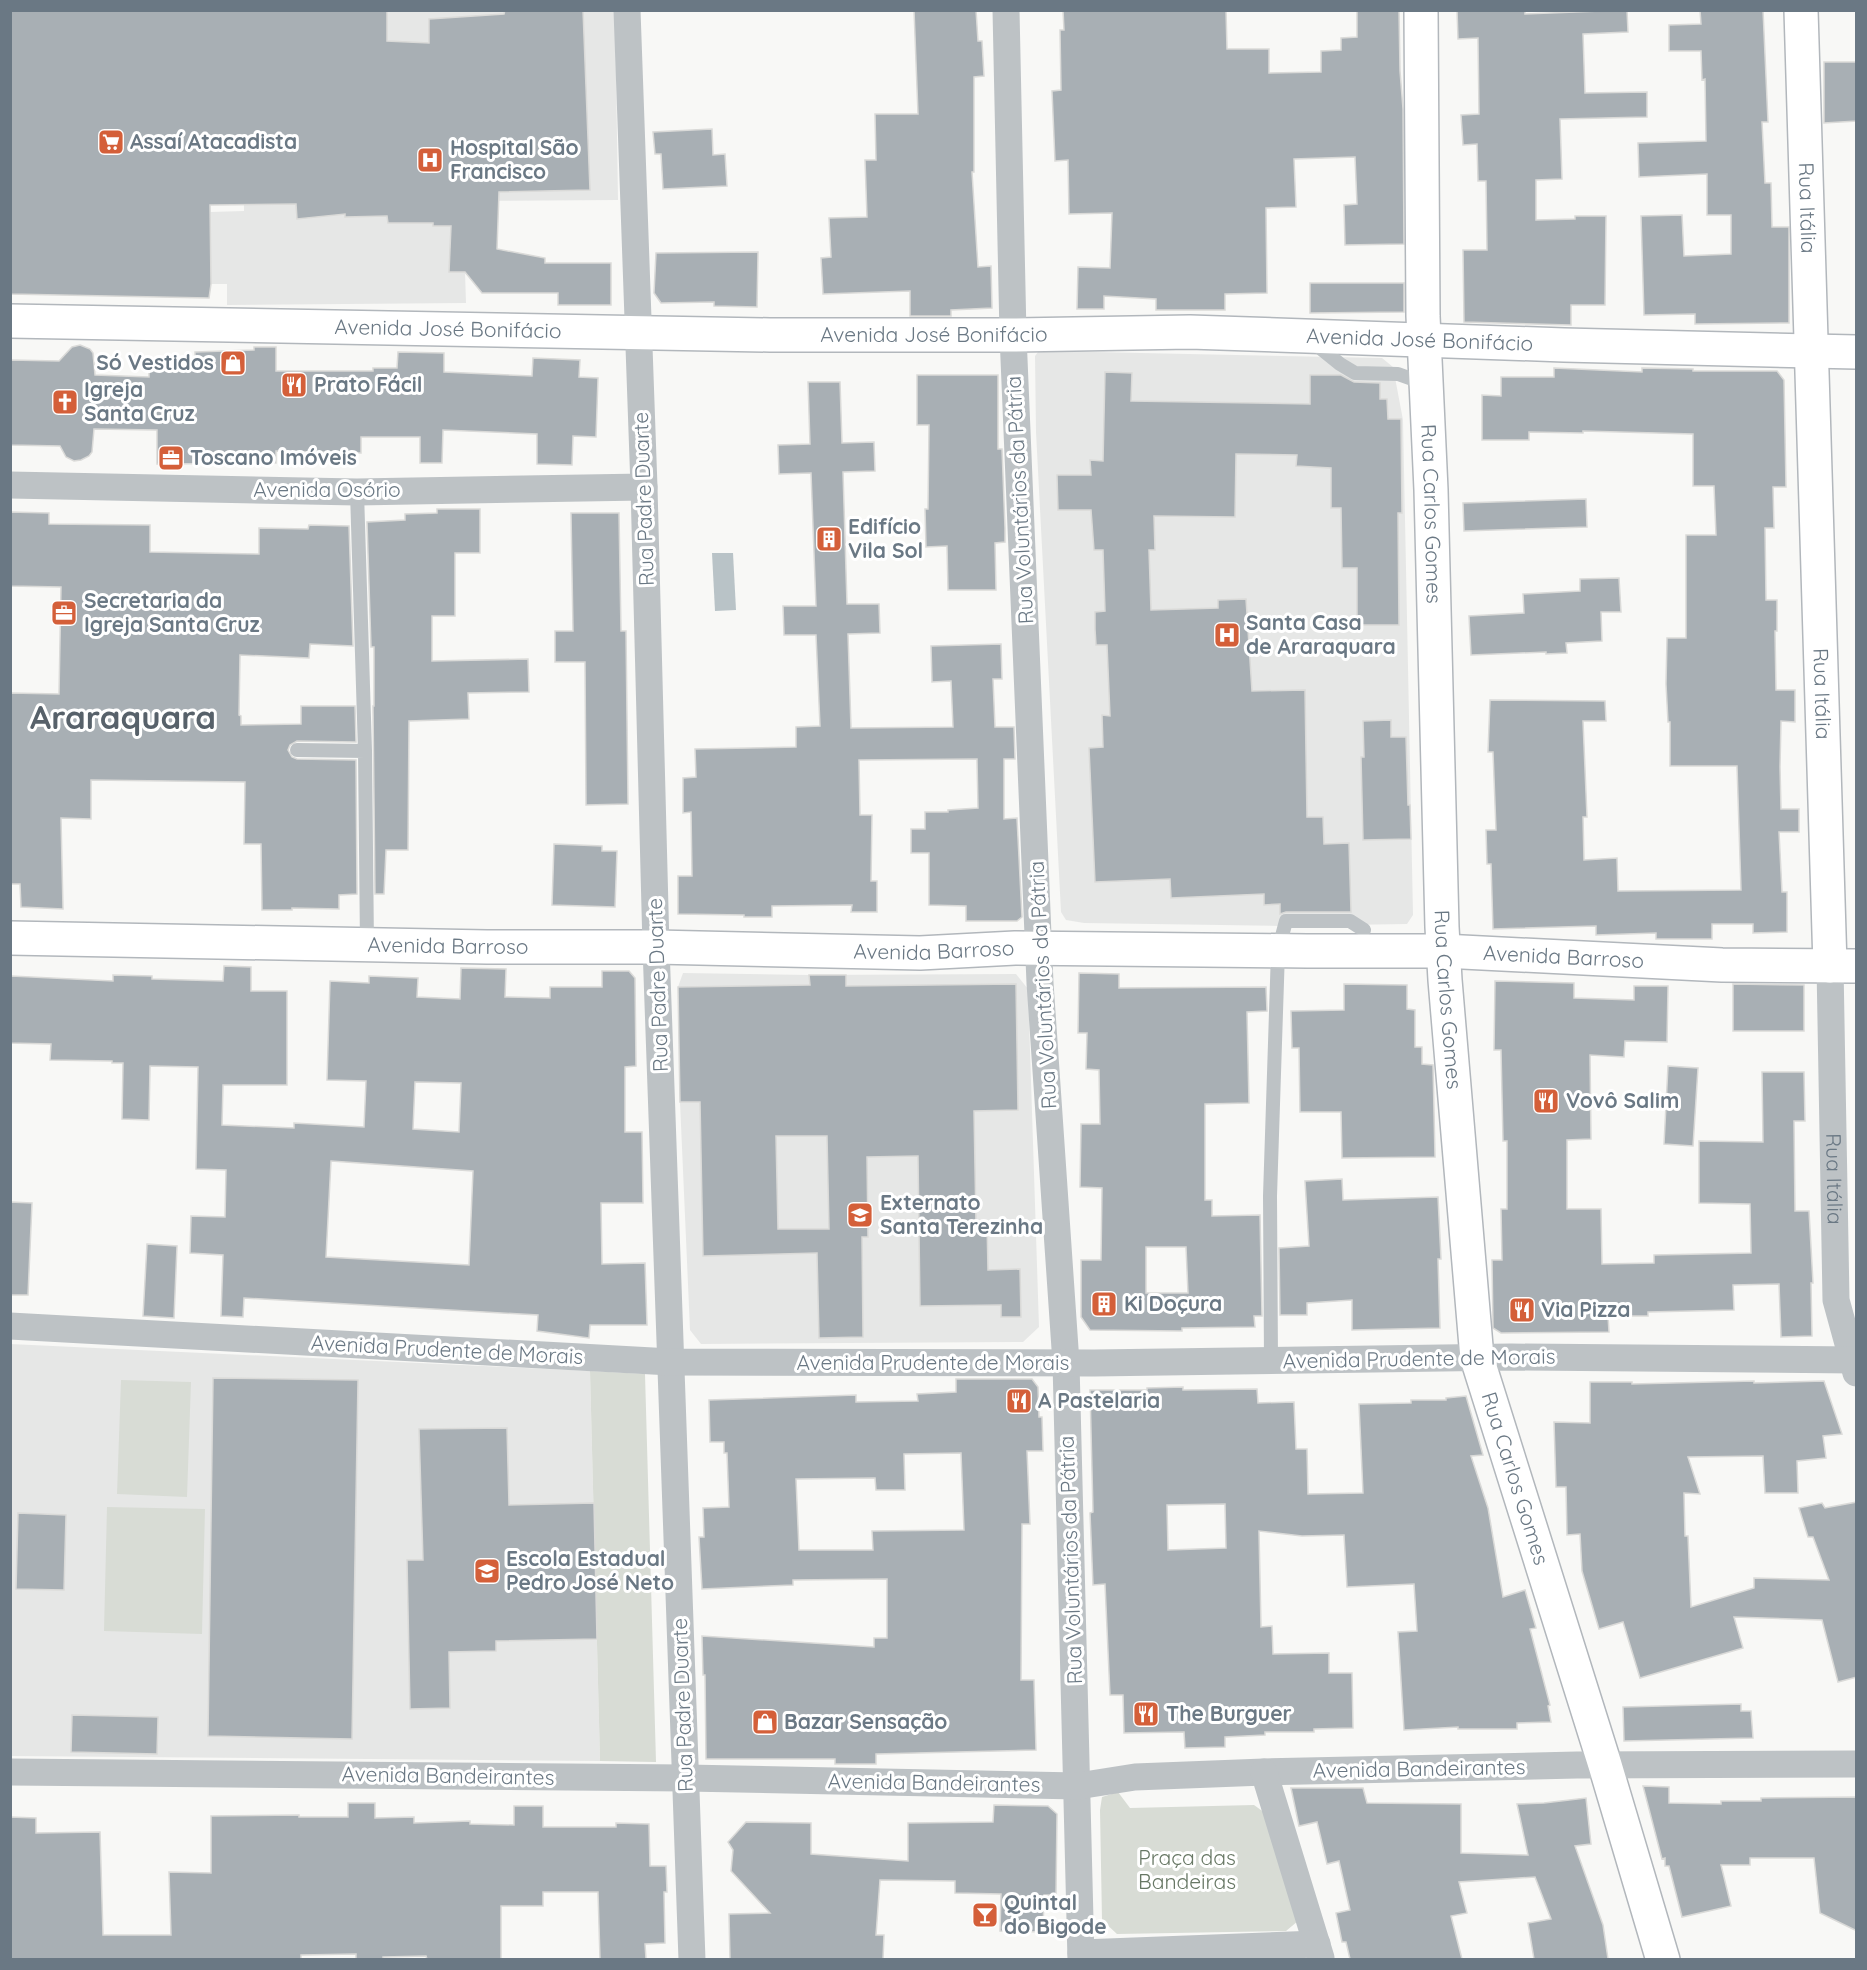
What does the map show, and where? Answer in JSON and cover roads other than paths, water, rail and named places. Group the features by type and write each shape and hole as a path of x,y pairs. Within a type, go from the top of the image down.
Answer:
{"street":[{"name":"Rua Padre Duarte","path":"627,10 644,487 656,947 692,1959"},
{"name":"Rua Voluntários da Pátria","path":"1006,10 1013,335 1042,1007 1066,1363 1081,1956"},
{"name":"Rua Carlos Gomes","path":"1421,10 1424,339 1431,490 1443,951 1477,1358 1664,1959"},
{"name":"Rua Itália","path":"1800,10 1811,352 1843,966 1836,1300 1855,1365"},
{"name":"Avenida José Bonifácio","path":"10,321 770,335 1190,332 1857,352"},
{"name":"Avenida Osório","path":"10,485 357,492 644,487"},
{"name":"Avenida Barroso","path":"10,938 920,953 1015,948 1443,951 1722,965 1843,966"},
{"name":"Avenida Prudente de Morais","path":"10,1326 671,1362 1066,1363 1477,1358 1855,1365"},
{"name":"Avenida Bandeirantes","path":"10,1772 686,1778 1078,1786 1135,1777 1264,1772 1605,1765 1857,1764"},
{"path":"1081,1956 1319,1952 1264,1772"}],"lane":[{"path":"1304,335 1355,373 1398,374 1426,384"},
{"path":"357,492 365,751 367,945"},
{"path":"297,750 365,751"},
{"path":"1270,1361 1269,1196 1278,951 1286,921 1350,921 1364,930"}],"place":[{"name":"Assaí Atacadista","path":"111,142"},
{"name":"Hospital São Francisco","path":"430,160"},
{"name":"Só Vestidos","path":"233,363"},
{"name":"Prato Fácil","path":"294,385"},
{"name":"Igreja Santa Cruz","path":"65,402"},
{"name":"Toscano Imóveis","path":"171,458"},
{"name":"Edifício Vila Sol","path":"829,539"},
{"name":"Secretaria da Igreja Santa Cruz","path":"64,613"},
{"name":"Santa Casa de Araraquara","path":"1227,635"},
{"name":"Vovô Salim","path":"1546,1101"},
{"name":"Externato Santa Terezinha","path":"860,1215"},
{"name":"Ki Doçura","path":"1104,1304"},
{"name":"Via Pizza","path":"1522,1310"},
{"name":"A Pastelaria","path":"1019,1401"},
{"name":"Escola Estadual Pedro José Neto","path":"487,1571"},
{"name":"The Burguer","path":"1146,1714"},
{"name":"Bazar Sensação","path":"765,1722"},
{"name":"Quintal do Bigode","path":"985,1915"}],"district":[{"name":"Araraquara","path":"123,717"}],"park label":[{"name":"Praça das Bandeiras","path":"1187,1870"}]}
